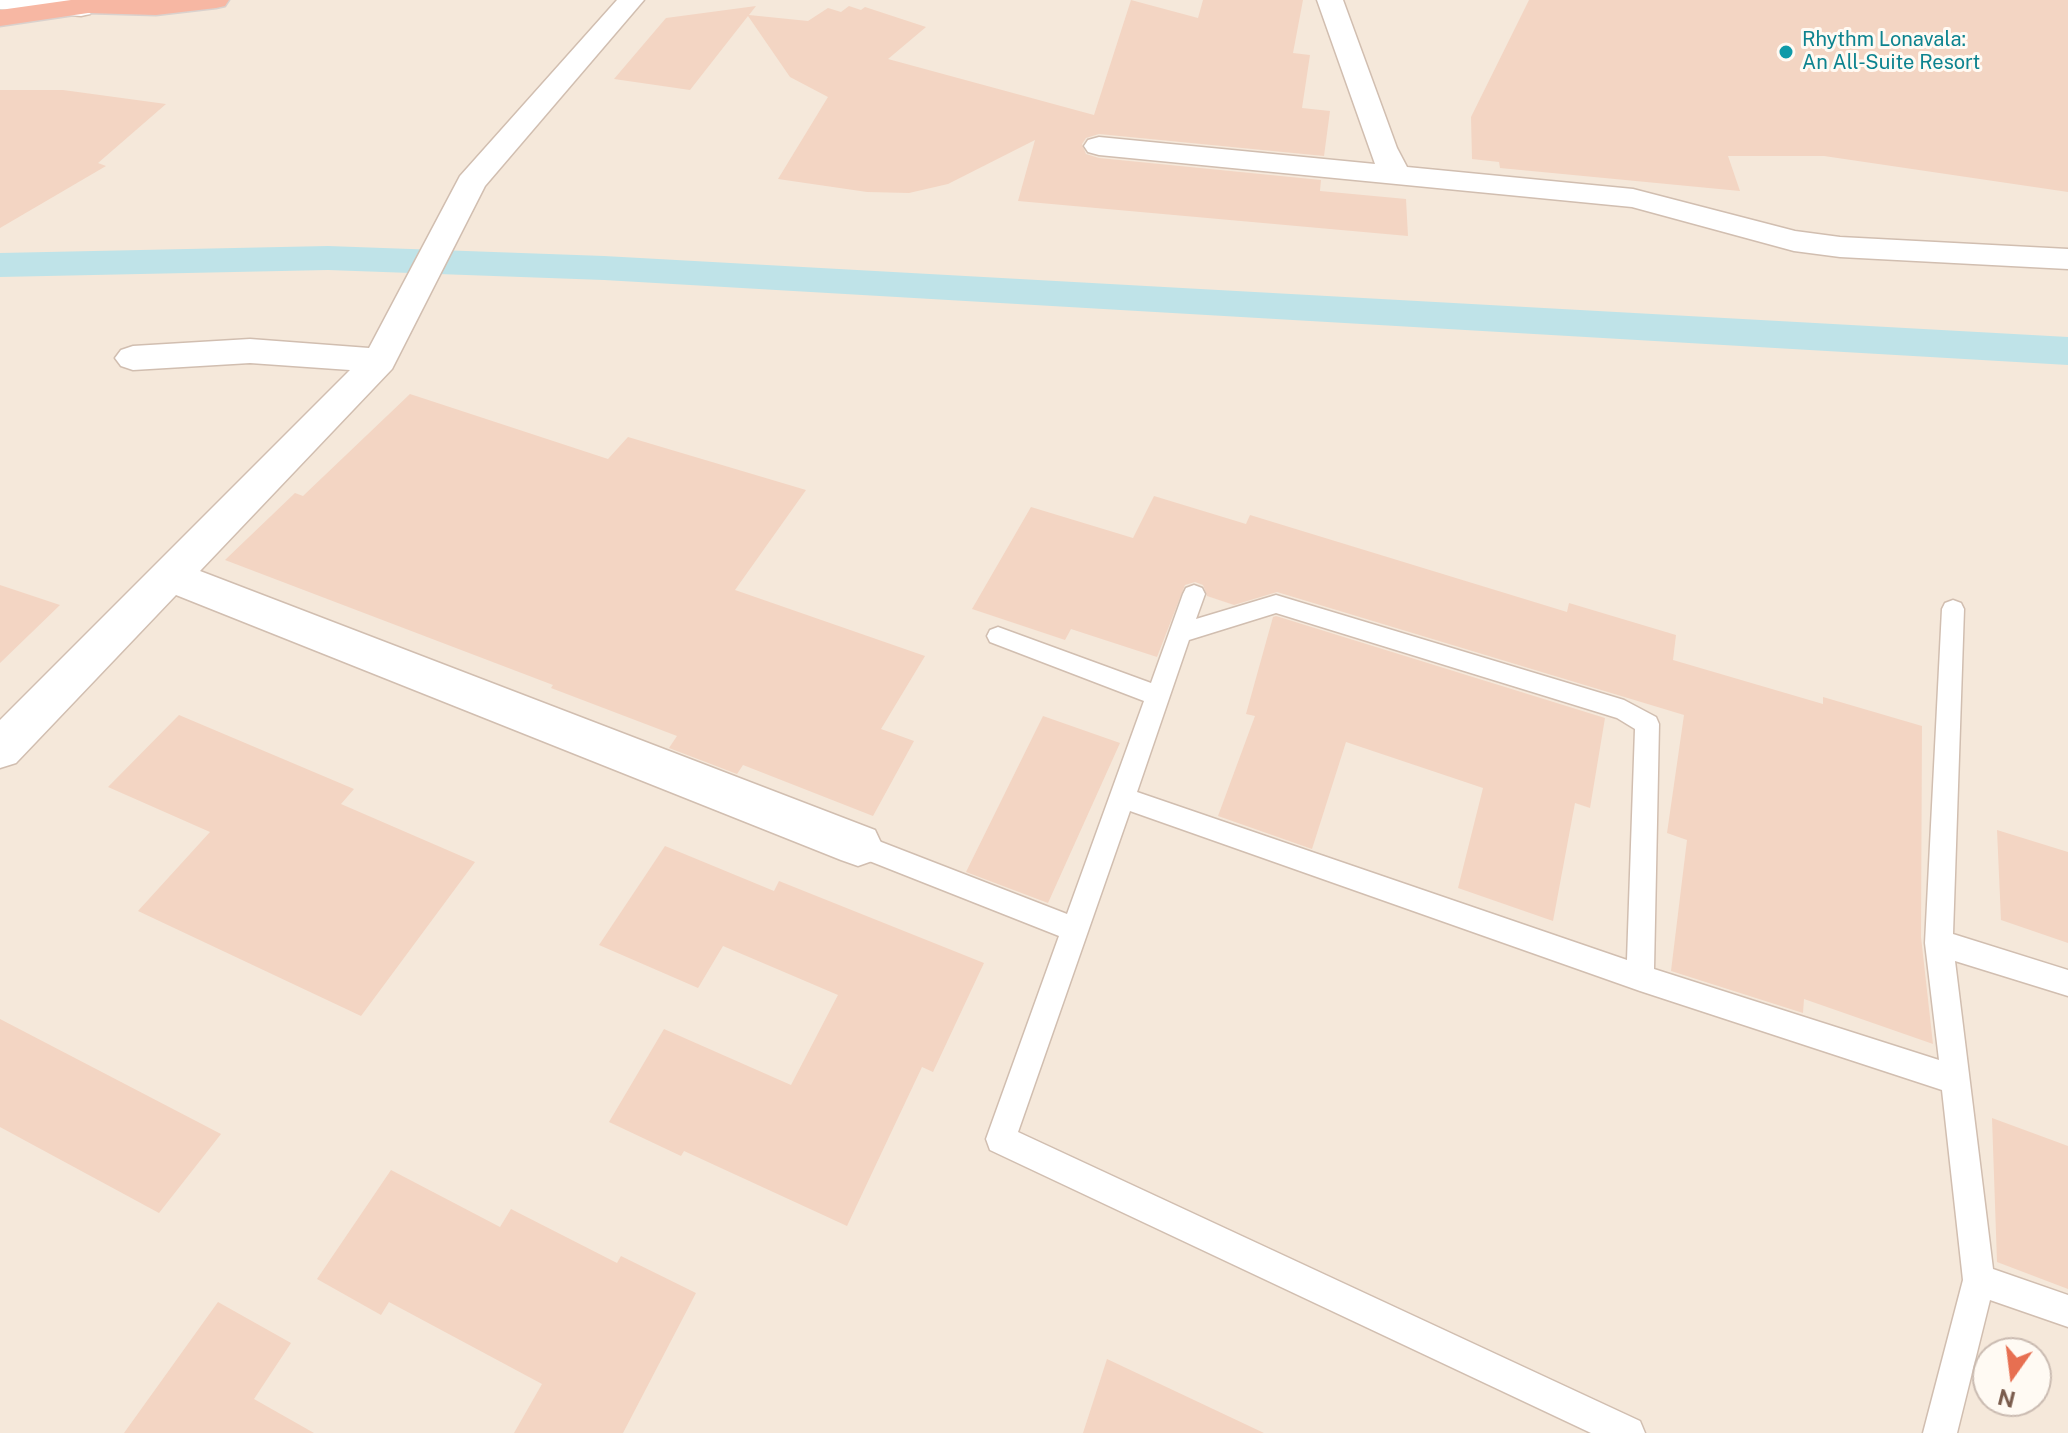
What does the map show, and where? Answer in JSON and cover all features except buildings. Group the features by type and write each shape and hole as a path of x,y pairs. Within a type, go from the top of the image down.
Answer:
{"highway":[{"path":"0,18 87,8 126,0"},
{"path":"87,8 156,7 216,0"}],"street":[{"path":"0,749 380,361 471,183 631,0"},
{"path":"1330,0 1382,148 1395,173"},
{"path":"0,1 87,8"},
{"path":"1099,146 1633,198 1794,241 1840,247 2068,259"},
{"path":"133,358 250,351 380,361"},
{"path":"170,576 858,845"}],"lane":[{"path":"1194,594 1001,1139 1628,1433"},
{"path":"1181,633 1276,604 1624,710 1647,724 1640,978"},
{"path":"1940,1433 1979,1280 1939,943 1953,609"},
{"path":"998,636 1159,696"},
{"path":"1123,798 1640,978 1954,1079"},
{"path":"858,845 1075,930"},
{"path":"1939,943 2068,983"},
{"path":"1979,1280 2068,1311"}],"shaded area":[{"path":"0,0 2068,0 2068,1433 0,1433"}],"waterway":[{"path":"0,265 328,258 604,268 2068,351"}],"place":[{"name":"Rhythm Lonavala: An All-Suite Resort","path":"1786,52"}]}
